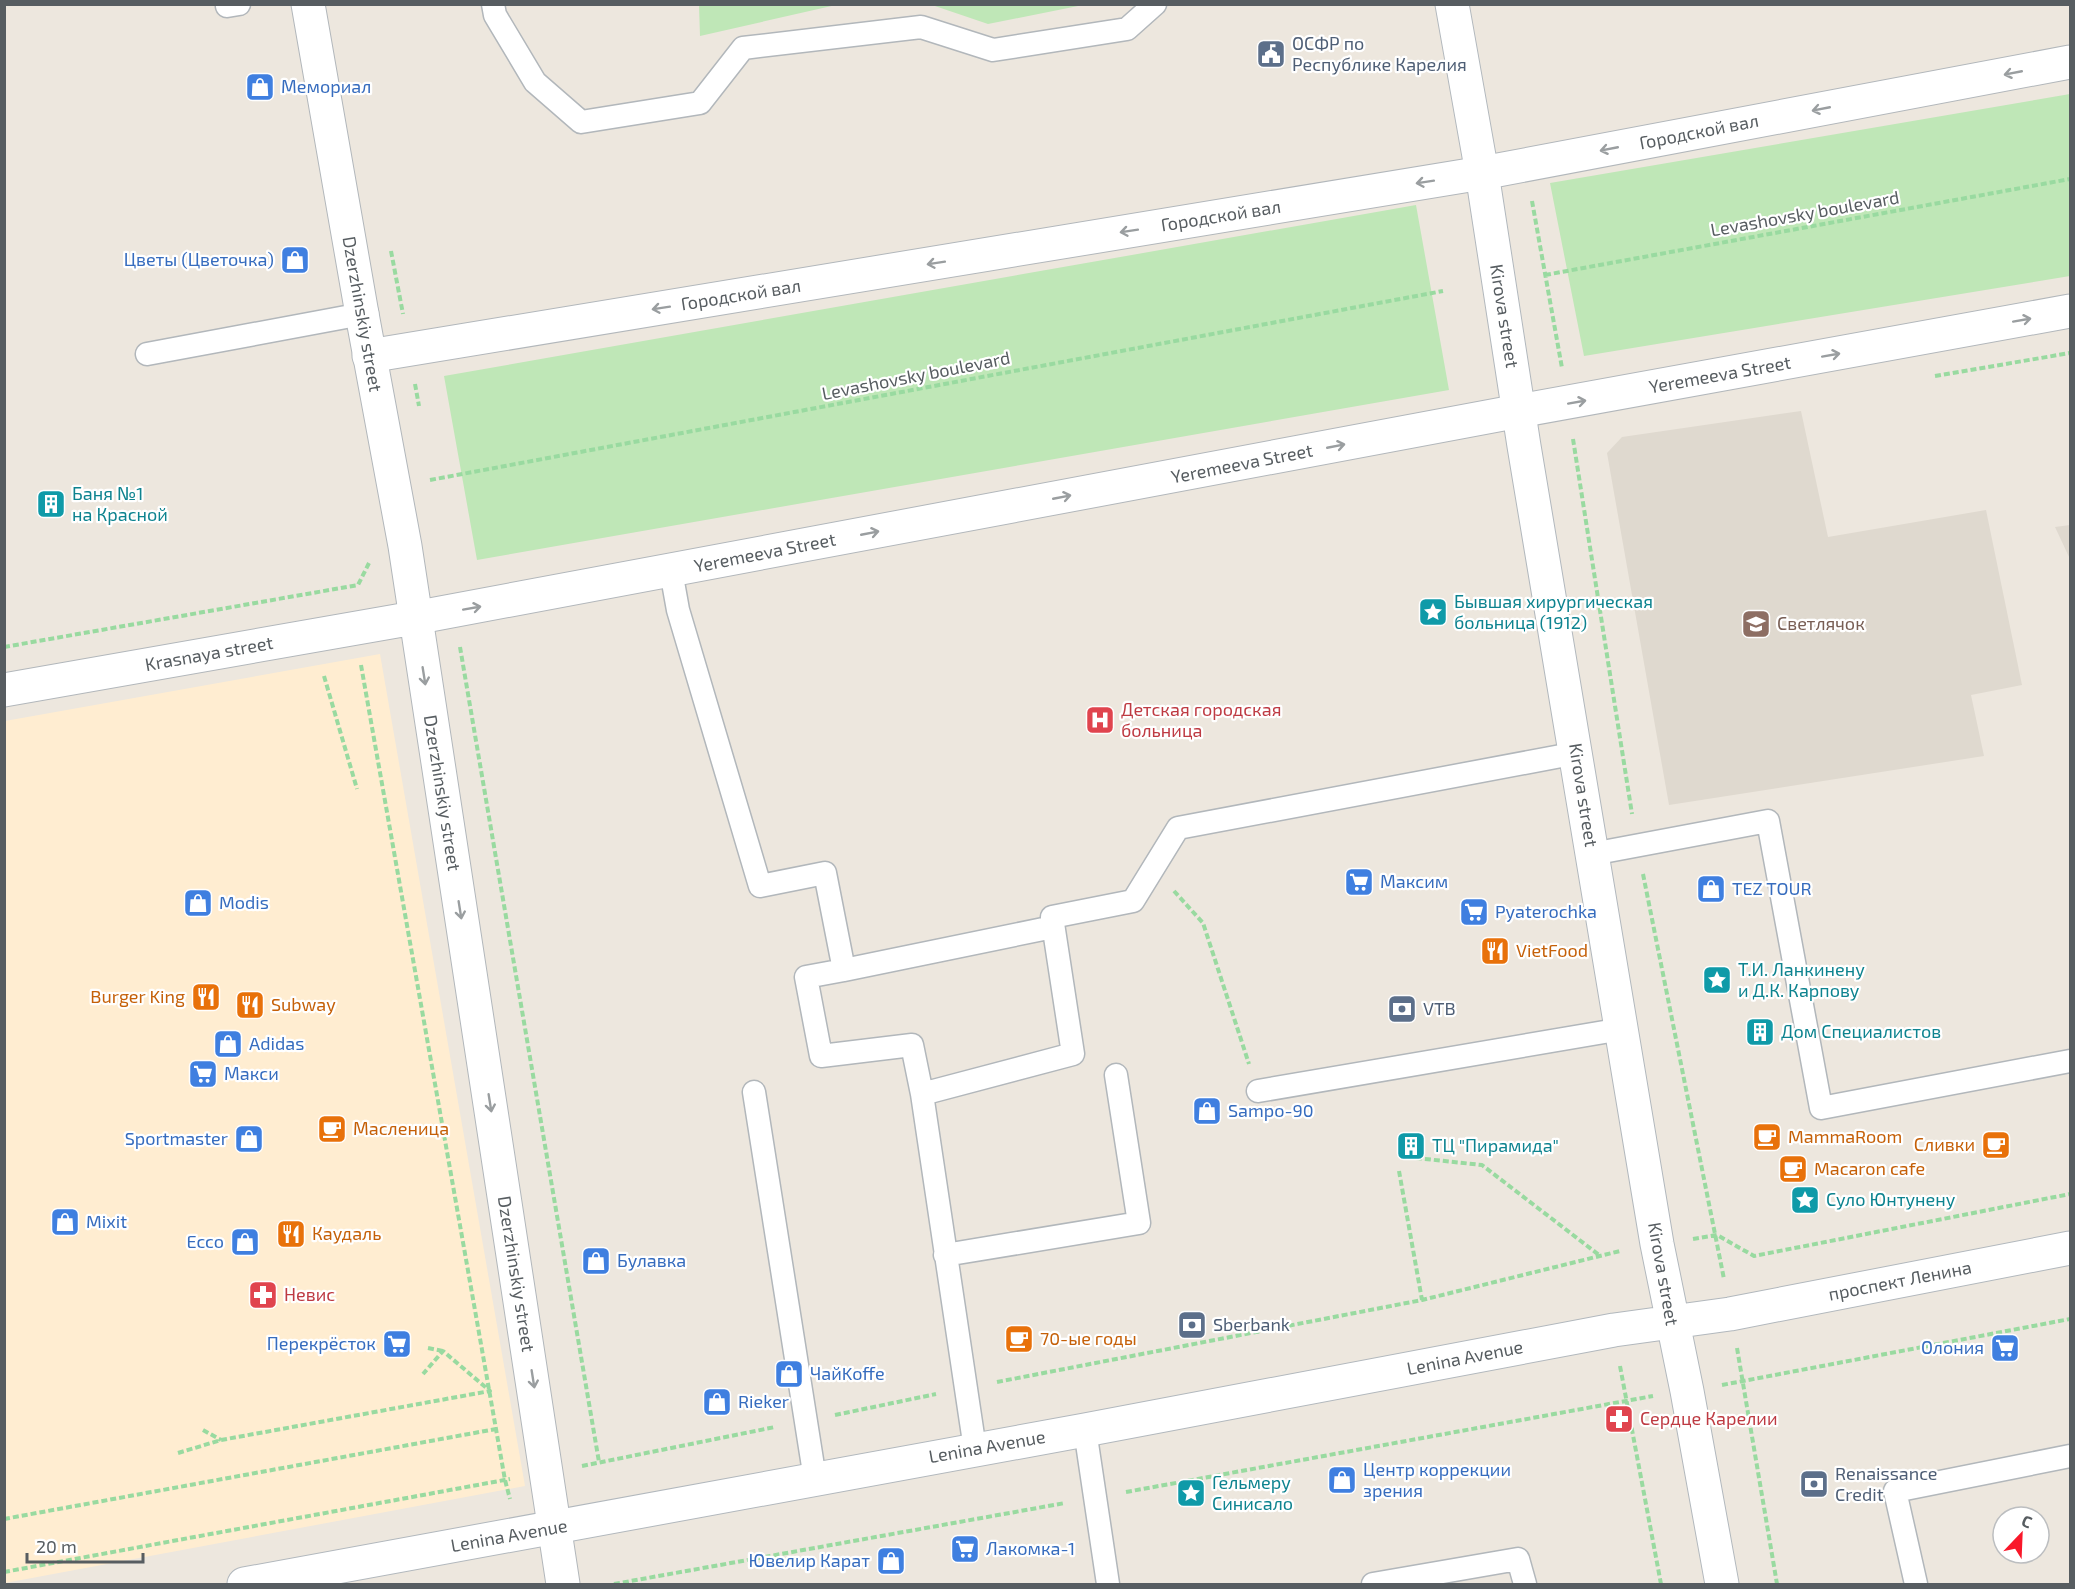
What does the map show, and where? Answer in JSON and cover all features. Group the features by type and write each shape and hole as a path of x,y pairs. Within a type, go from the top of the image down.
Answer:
{"street":[{"name":"Dzerzhinskiy street","path":"308,4 369,356 405,546 414,618 548,1474 563,1584"},
{"name":"Kirova street","path":"1452,4 1482,173 1519,411 1657,1244 1671,1322 1687,1391 1722,1584"},
{"name":"Городской вал","path":"369,356 1482,173 2070,62"},
{"name":"Yeremeeva Street","path":"414,618 1519,411 2070,312"},
{"name":"Krasnaya street","path":"4,690 414,618"},
{"name":"Lenina Avenue","path":"244,1584 1614,1330 1730,1314 2070,1248"}],"lane":[{"path":"493,4 495,15 535,82 581,122 700,103 743,48 921,27 993,50 1127,29 1155,4"},
{"path":"147,354 362,314"},
{"path":"671,571 678,610 760,886 825,873 844,969"},
{"path":"922,1094 1072,1054 1052,917 1133,901 1178,828 1577,753"},
{"path":"1592,854 1768,821 1821,1108 2070,1061"},
{"path":"975,1449 922,1094 912,1045 821,1056 806,977 1053,927"},
{"path":"1258,1092 1622,1029"},
{"path":"945,1255 1139,1223 1116,1075"},
{"path":"754,1092 815,1479"},
{"path":"1084,1430 1108,1584"},
{"path":"1916,1584 1895,1491 2070,1456"},
{"path":"1373,1584 1518,1559 1525,1584"}],"path":[{"name":"Levashovsky boulevard","path":"1545,275 2070,179"},
{"path":"390,246 421,415"},
{"name":"Levashovsky boulevard","path":"394,487 1443,291"},
{"path":"1932,376 2070,353"},
{"path":"1572,436 1637,845 1717,1235"},
{"path":"430,469 434,491"},
{"path":"4,648 358,585 371,561"},
{"path":"4,1572 505,1480 347,587"},
{"path":"454,611 599,1462 1422,1300 1599,1255 1657,1244 1717,1235 1754,1256 2070,1194"},
{"path":"324,676 357,789"},
{"path":"1154,868 1203,923 1258,1092"},
{"path":"1407,1157 1482,1165 1599,1255"},
{"path":"1399,1171 1422,1300"},
{"path":"614,1584 1626,1400 1743,1381 2070,1319"},
{"path":"1614,1330 1661,1584"},
{"path":"428,1348 443,1351 490,1390"},
{"path":"423,1374 443,1351"},
{"path":"1743,1381 1777,1584"},
{"path":"177,1453 221,1440 490,1390"},
{"path":"4,1519 496,1429"},
{"path":"203,1430 221,1440"}],"shaded area":[{"path":"1801,411 1828,537 1986,510 2022,685 1971,695 1984,756 1669,805 1607,453 1622,437"},
{"path":"2070,525 2070,559 2055,527"},
{"name":"Макси","path":"380,654 525,1486 5,1583 5,721"}],"green space":[{"path":"699,4 836,5 700,36"},
{"path":"932,5 1083,5 988,24"},
{"path":"2070,94 2070,276 1584,356 1550,183"},
{"path":"1416,205 1449,390 477,560 444,376"}],"place":[{"name":"ОСФР по Республике Карелия","path":"1271,54"},
{"name":"Мемориал","path":"260,87"},
{"name":"Цветы (Цветочка)","path":"295,260"},
{"name":"Баня №1 на Красной","path":"51,504"},
{"name":"Бывшая хирургическая больница (1912)","path":"1433,612"},
{"name":"Светлячок","path":"1756,624"},
{"name":"Детская городская больница","path":"1100,720"},
{"name":"Максим","path":"1359,882"},
{"name":"TEZ TOUR","path":"1711,889"},
{"name":"Modis","path":"198,903"},
{"name":"Pyaterochka","path":"1474,912"},
{"name":"VietFood","path":"1495,951"},
{"name":"Т.И. Ланкинену и Д.К. Карпову","path":"1717,980"},
{"name":"Burger King","path":"206,997"},
{"name":"Subway","path":"250,1005"},
{"name":"VTB","path":"1402,1009"},
{"name":"Дом Специалистов","path":"1760,1032"},
{"name":"Adidas","path":"228,1044"},
{"name":"Макси","path":"203,1074"},
{"name":"Sampo-90","path":"1207,1111"},
{"name":"Масленица","path":"332,1129"},
{"name":"MammaRoom","path":"1767,1137"},
{"name":"Sportmaster","path":"249,1139"},
{"name":"Сливки","path":"1996,1145"},
{"name":"ТЦ \"Пирамида\"","path":"1411,1146"},
{"name":"Macaron cafe","path":"1793,1169"},
{"name":"Суло Юнтунену","path":"1805,1200"},
{"name":"Mixit","path":"65,1222"},
{"name":"Каудаль","path":"291,1234"},
{"name":"Ecco","path":"245,1242"},
{"name":"Булавка","path":"596,1261"},
{"name":"Невис","path":"263,1295"},
{"name":"Sberbank","path":"1192,1325"},
{"name":"70-ые годы","path":"1019,1339"},
{"name":"Перекрёсток","path":"397,1344"},
{"name":"Олония","path":"2005,1348"},
{"name":"ЧайKoffe","path":"789,1374"},
{"name":"Rieker","path":"717,1402"},
{"name":"Сердце Карелии","path":"1619,1419"},
{"name":"Центр коррекции зрения","path":"1342,1480"},
{"name":"Renaissance Credit","path":"1814,1484"},
{"name":"Гельмеру Синисало","path":"1191,1493"},
{"name":"Лакомка-1","path":"965,1549"},
{"name":"Ювелир Карат","path":"891,1561"}]}
